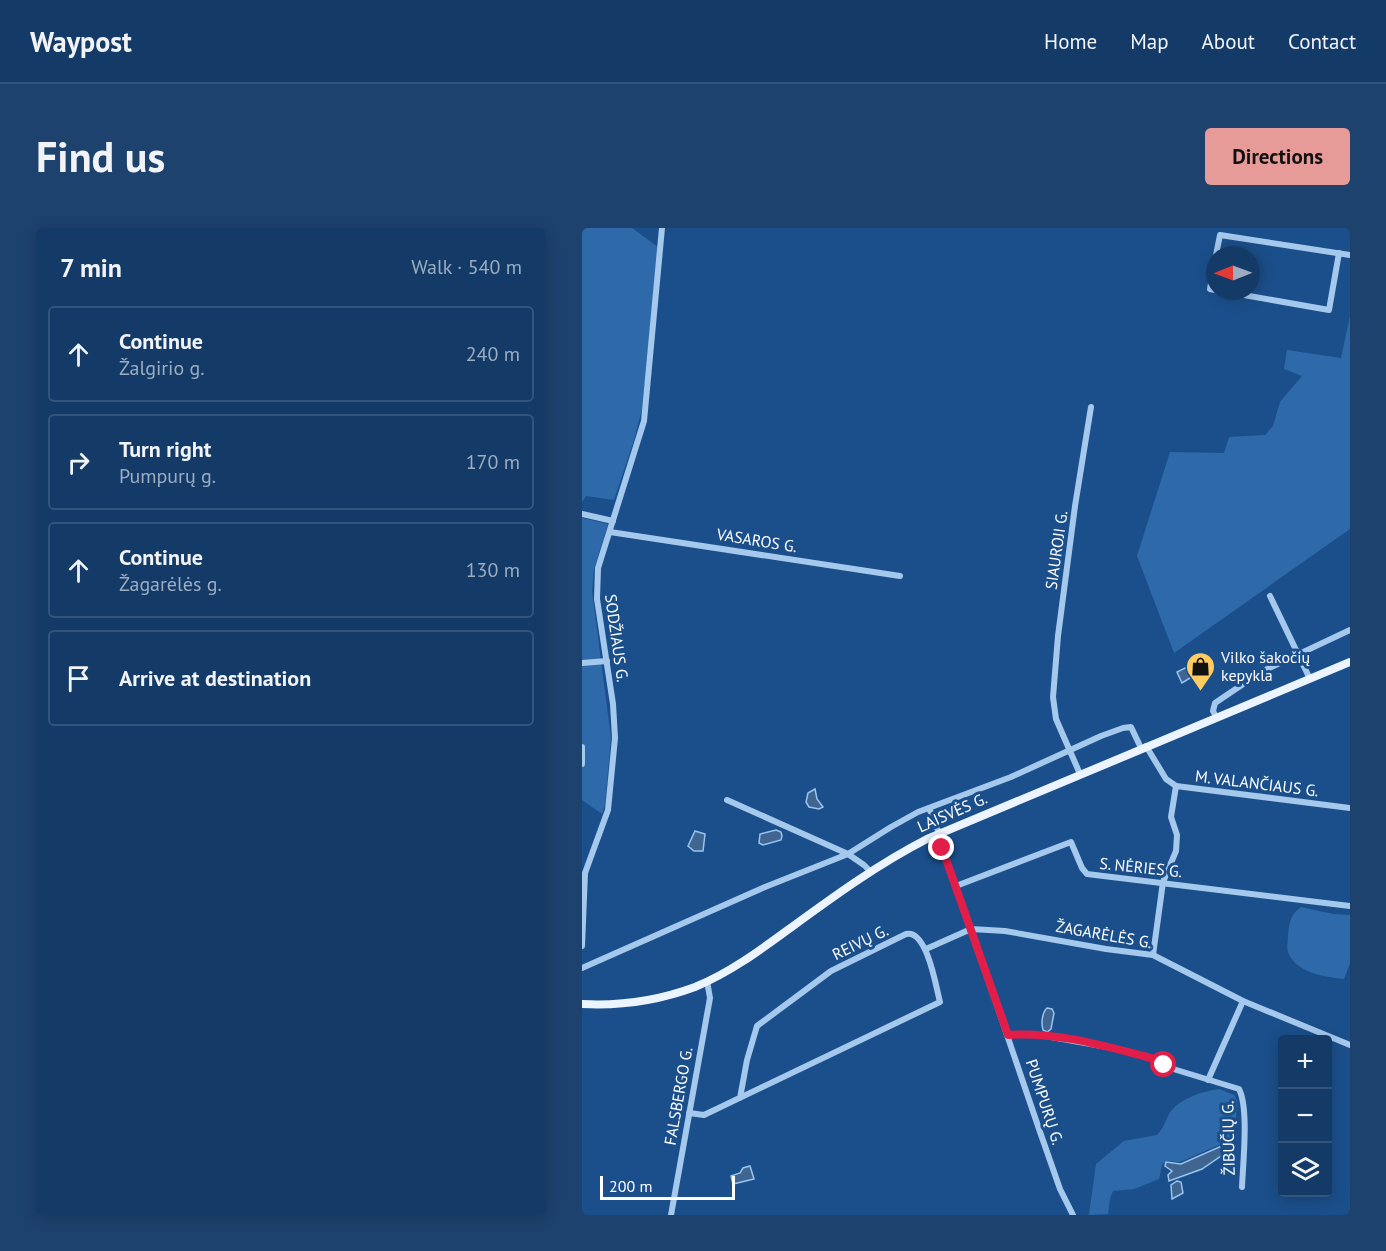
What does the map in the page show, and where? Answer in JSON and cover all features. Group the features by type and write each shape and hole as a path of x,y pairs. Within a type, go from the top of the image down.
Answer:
{"main road":[{"name":"LAISVĖS G.","path":"582,1004 641,1001 683,991 707,981 751,956 909,848 1143,747 1350,662"}],"street":[{"name":"SODŽIAUS G.","path":"582,946 585,873 608,810 615,738 597,582 598,567 644,421 662,228"},
{"path":"1218,246 1220,235 1350,255"},
{"path":"1260,298 1329,310 1339,254"},
{"name":"SIAUROJI G.","path":"1080,774 1056,719 1053,697 1058,636 1075,506 1091,407"},
{"path":"582,514 613,521"},
{"name":"VASAROS G.","path":"610,532 900,576"},
{"path":"1270,596 1310,679"},
{"path":"1216,717 1213,708 1218,700 1261,672 1350,630"},
{"path":"582,663 607,661"},
{"name":"M. VALANČIAUS G.","path":"1070,751 1129,727 1133,729 1166,779 1176,786 1350,808"},
{"path":"582,747 582,764"},
{"path":"582,968 765,887 848,854 891,827 928,808 1011,777 1070,751"},
{"path":"1153,955 1163,882 1176,851 1177,835 1171,817 1176,786"},
{"path":"727,800 848,854 871,872"},
{"path":"689,1113 704,1115 940,1002 926,949 971,929 928,808"},
{"name":"S. NĖRIES G.","path":"956,886 1071,842 1087,874 1350,906"},
{"name":"ŽAGARĖLĖS G.","path":"971,929 1023,934 1153,955 1243,1002 1350,1045"},
{"name":"PUMPURŲ G.","path":"971,929 1060,1189 1072,1215"},
{"name":"REIVŲ G.","path":"740,1098 754,1030 757,1026 831,971 906,934 914,934 926,949"},
{"name":"FALSBERGO G.","path":"671,1215 710,998 707,981"},
{"path":"1008,1035 1040,1035 1113,1048 1155,1059 1170,1068 1208,1080 1243,1002"},
{"name":"ŽIBUČIŲ G.","path":"1208,1080 1239,1089 1243,1097 1242,1187"}],"shaded area":[{"path":"582,228 632,228 658,247 642,409 634,440 614,500 586,496 582,502"},
{"path":"1350,316 1350,529 1174,653 1137,556 1170,452 1224,453 1229,437 1265,435 1273,426 1280,402 1302,376 1284,369 1287,350 1341,358"},
{"path":"582,518 608,524 594,569 592,591 611,738 605,805 602,814 582,800"},
{"path":"1189,666 1194,668 1195,675 1182,683 1177,672"},
{"path":"815,789 817,799 823,807 819,809 809,807 806,802 808,793"},
{"path":"776,830 781,832 781,840 763,845 759,843 760,834"},
{"path":"695,831 705,834 703,851 694,851 688,846"},
{"path":"1301,907 1350,915 1350,963 1344,979 1305,970 1298,966 1289,954 1287,945 1290,923 1294,913"},
{"path":"1047,1008 1052,1009 1054,1013 1051,1029 1047,1032 1043,1030 1042,1021"},
{"path":"1219,1089 1234,1095 1237,1100 1235,1138 1180,1162 1166,1161 1162,1165 1159,1179 1134,1189 1113,1191 1108,1214 1089,1215 1096,1164 1124,1141 1157,1135 1169,1114 1178,1104 1199,1094"},
{"path":"1226,1144 1231,1146 1231,1149 1202,1169 1169,1181 1168,1175 1172,1171 1165,1166 1166,1162 1181,1164"},
{"path":"750,1166 754,1179 733,1184 731,1176"},
{"path":"1177,1181 1181,1182 1183,1193 1172,1199 1171,1185"}],"place":[{"name":"Vilko šakočių kepykla","path":"1200,692"}],"route":[{"path":"942,848 1008,1035 1057,1037 1113,1048 1155,1059 1164,1065"}]}
